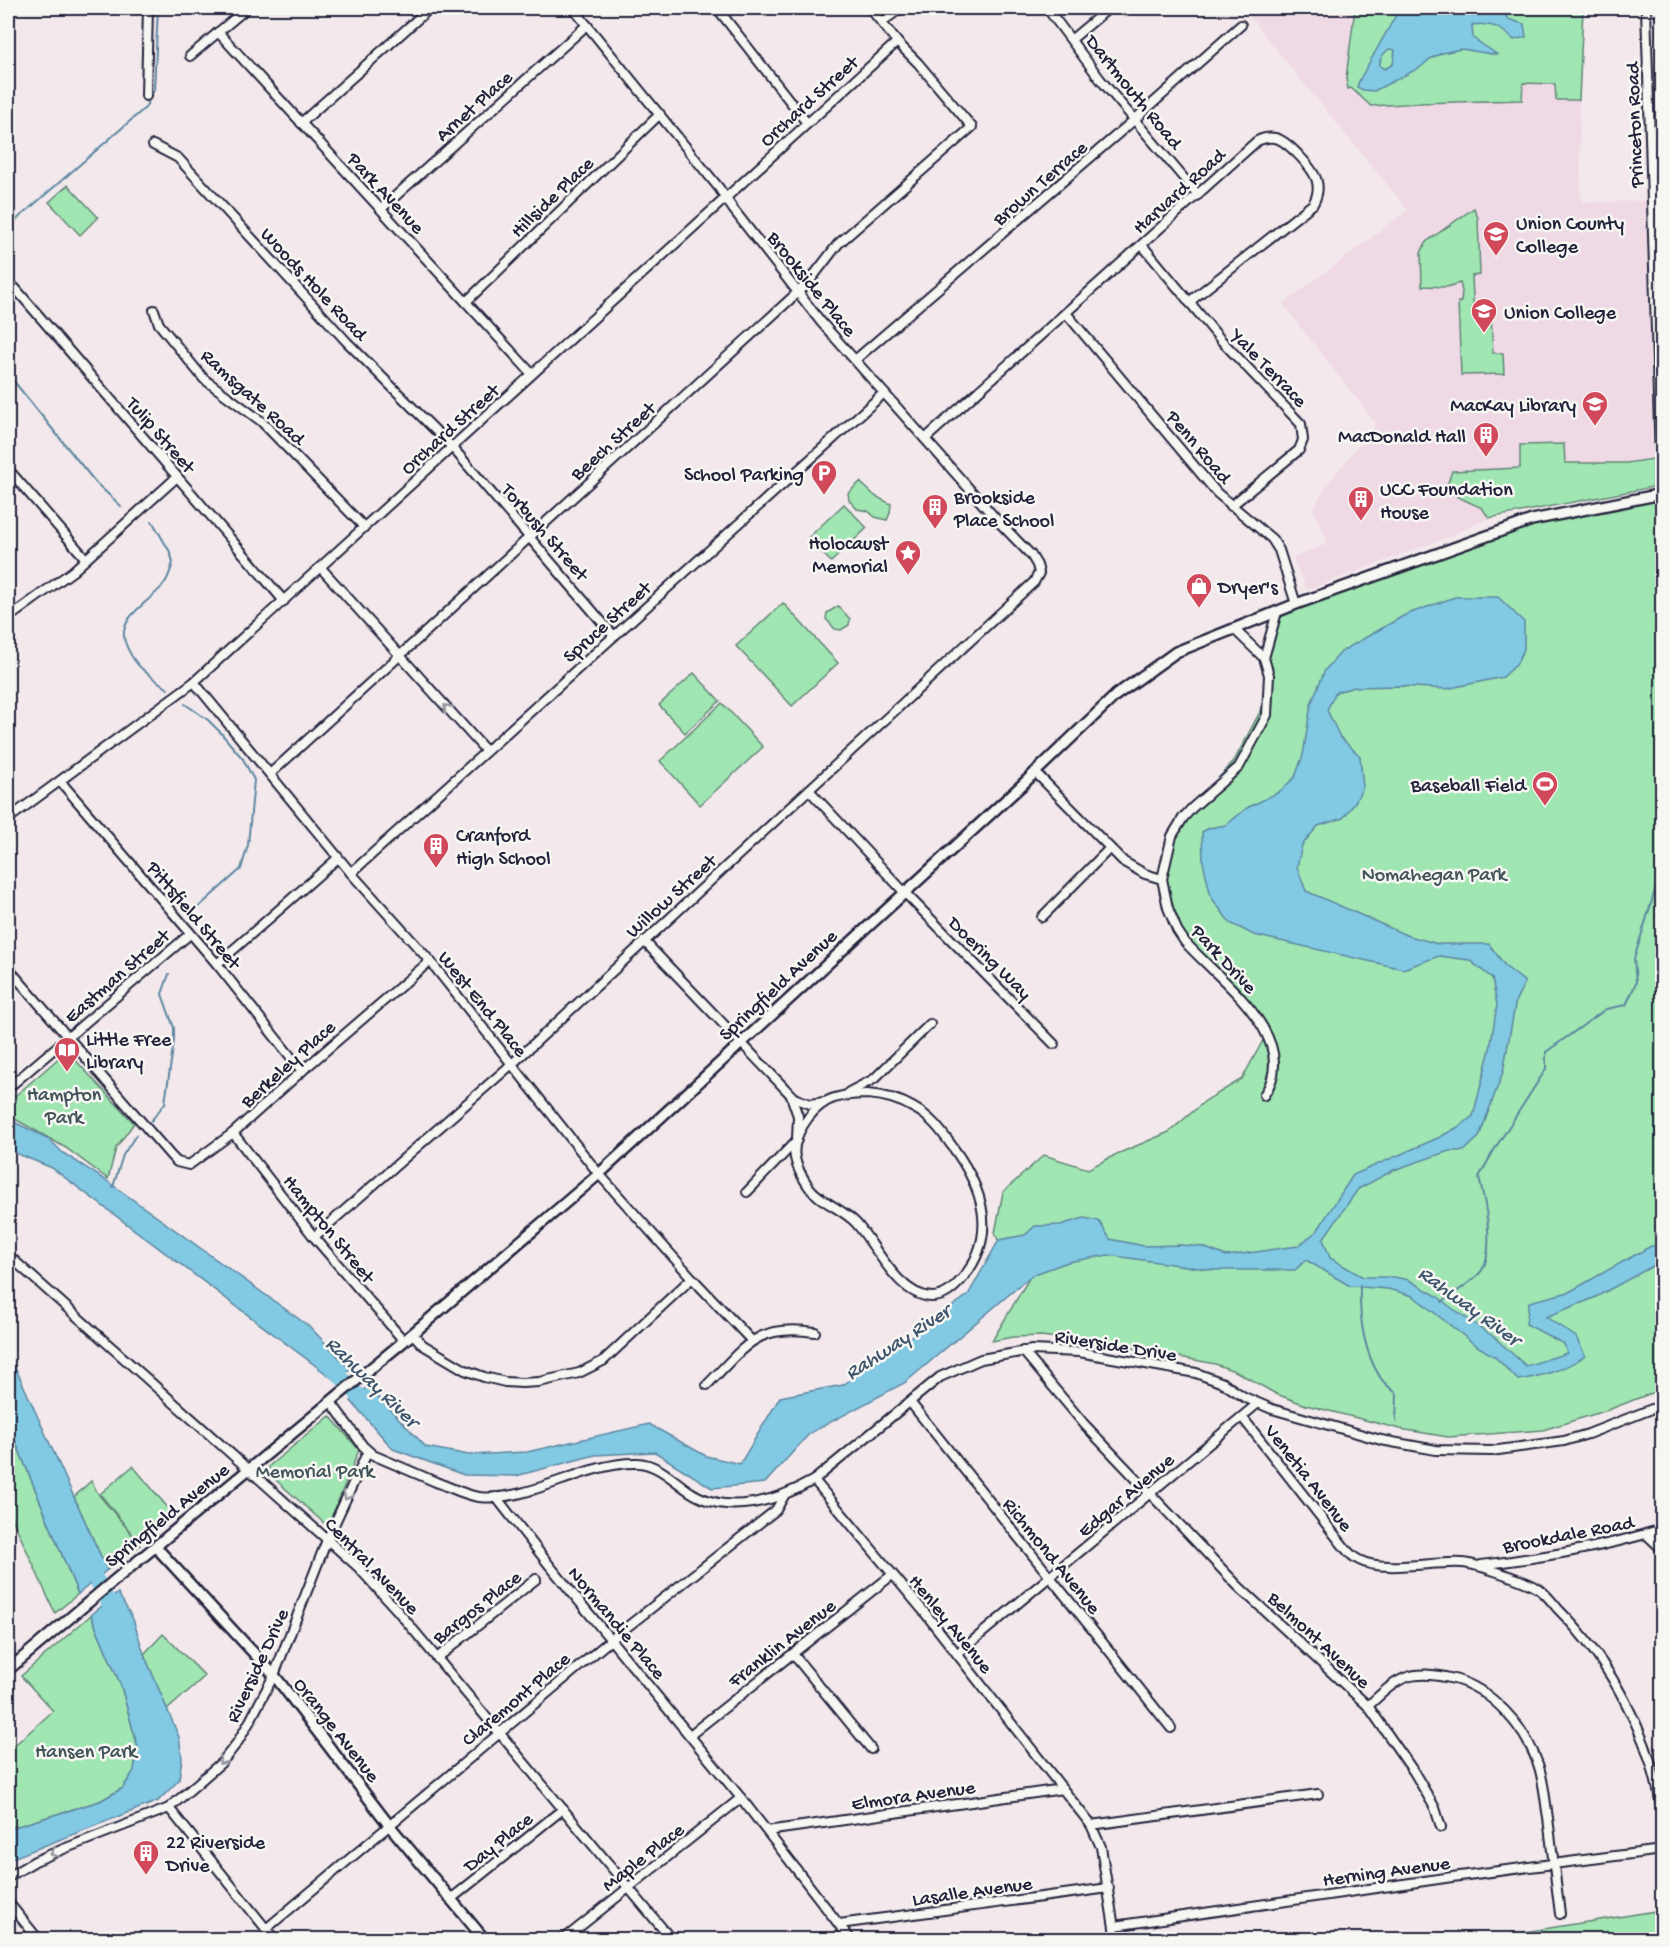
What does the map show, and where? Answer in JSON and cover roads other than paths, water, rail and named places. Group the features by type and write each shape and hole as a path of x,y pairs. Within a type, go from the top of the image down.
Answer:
{"street":[{"path":"146,96 148,8"},
{"path":"190,56 247,8"},
{"path":"302,123 429,8"},
{"name":"Brookside Place","path":"573,8 660,114 797,293 1031,555 1038,570"},
{"path":"717,8 807,123"},
{"path":"870,8 897,42"},
{"path":"882,22 901,8"},
{"name":"Dartmouth Road","path":"1047,8 1100,79 1198,195"},
{"path":"1072,39 1109,8"},
{"name":"Princeton Road","path":"1646,8 1662,494"},
{"name":"Arnet Place","path":"381,209 587,25"},
{"name":"Brown Terrace","path":"855,360 1241,25"},
{"name":"Park Avenue","path":"218,32 532,374"},
{"name":"Orchard Street","path":"8,819 195,682 897,42"},
{"name":"Beech Street","path":"270,774 808,283 838,244 972,127 897,42"},
{"name":"Hillside Place","path":"466,302 660,114"},
{"path":"1650,135 1662,135"},
{"name":"Harvard Road","path":"925,439 1263,138 1275,138 1286,143 1313,171 1318,185 1317,196 1307,211 1189,302"},
{"name":"Woods Hole Road","path":"153,145 178,158 347,342 452,447"},
{"name":"Yale Terrace","path":"1142,245 1221,340 1297,417 1304,432 1301,446 1294,456 1231,506"},
{"name":"Tulip Street","path":"15,288 284,601"},
{"name":"Ramsgate Road","path":"154,310 159,324 204,380 261,421 364,527"},
{"name":"Penn Road","path":"1066,313 1217,494 1260,528 1276,544 1296,604"},
{"name":"Spruce Street","path":"351,873 884,393"},
{"name":"Torbush Street","path":"452,447 614,636"},
{"path":"8,469 86,559"},
{"path":"8,618 61,580 177,477"},
{"name":"Springfield Avenue","path":"10,1664 343,1393 599,1174 1116,695 1176,652 1296,604 1532,520 1662,494"},
{"path":"321,568 486,751"},
{"name":"Willow Street","path":"314,1237 512,1064 1034,582 1039,573 1038,570"},
{"name":"Park Drive","path":"1264,1095 1270,1086 1275,1068 1274,1052 1267,1033 1246,1004 1185,942 1168,908 1162,879 1172,836 1183,818 1239,767 1267,715 1269,675 1264,658 1277,612"},
{"path":"1234,629 1264,658"},
{"name":"West End Place","path":"195,682 338,858 430,961 599,1174 751,1340"},
{"path":"1035,772 1125,862 1134,869 1162,879"},
{"name":"Pittsfield Street","path":"60,781 217,964 302,1071"},
{"name":"Doering Way","path":"809,790 904,892 1054,1044"},
{"path":"1042,917 1110,848"},
{"path":"217,964 338,858"},
{"name":"Eastman Street","path":"8,1088 190,934"},
{"path":"644,941 791,1095 807,1103 818,1104 860,1088 874,1078 930,1024"},
{"name":"Berkeley Place","path":"67,1039 177,1162 189,1165 233,1133 430,961"},
{"path":"8,968 67,1039"},
{"path":"747,1192 797,1140 808,1118 826,1101 867,1094 887,1097 907,1104 932,1121 962,1158 979,1194 984,1216 982,1239 972,1263 955,1287 935,1297 922,1295 906,1287 854,1221 811,1189 799,1170 795,1156 797,1140 798,1116 791,1095"},
{"name":"Hampton Street","path":"233,1133 314,1237 404,1341"},
{"name":"Central Avenue","path":"8,1255 358,1567 437,1658 672,1940"},
{"path":"413,1334 423,1345 465,1370 505,1382 539,1382 579,1373 603,1360 692,1278"},
{"path":"707,1385 751,1340 784,1330 815,1332"},
{"name":"Riverside Drive","path":"496,1497 522,1492 603,1468 632,1463 654,1467 696,1495 713,1503 735,1505 785,1494 814,1480 940,1377 981,1359 1044,1349 1078,1352 1196,1373 1223,1383 1257,1404 1381,1440 1436,1450 1517,1448 1564,1441 1662,1405"},
{"name":"Belmont Avenue","path":"1023,1351 1085,1425 1238,1586 1368,1706 1414,1772 1435,1809 1441,1827"},
{"path":"331,1402 368,1451 463,1493 479,1497 496,1497"},
{"name":"Richmond Avenue","path":"910,1402 1171,1728"},
{"name":"Edgar Avenue","path":"957,1654 1257,1404"},
{"name":"Venetia Avenue","path":"1242,1417 1353,1556 1360,1561 1386,1567 1430,1562 1480,1565"},
{"name":"Riverside Drive","path":"8,1877 66,1848 169,1808 222,1762 237,1743 274,1675 327,1540 368,1451"},
{"name":"Henley Avenue","path":"814,1480 957,1654 1091,1825 1101,1847 1116,1940"},
{"name":"Claremont Place","path":"266,1929 611,1640 776,1510 785,1494"},
{"name":"Normandie Place","path":"496,1497 741,1798 851,1940"},
{"name":"Brookdale Road","path":"1480,1565 1557,1556 1618,1543 1662,1529"},
{"path":"1646,1534 1662,1550"},
{"name":"Orange Avenue","path":"155,1546 274,1675 389,1825 485,1940"},
{"path":"1480,1565 1540,1590 1596,1653 1637,1727 1651,1766 1662,1812"},
{"name":"Franklin Avenue","path":"690,1735 892,1575"},
{"name":"Bargos Place","path":"437,1658 536,1579"},
{"path":"793,1654 872,1749"},
{"path":"1368,1706 1394,1682 1406,1676 1419,1674 1464,1682 1498,1705 1515,1722 1538,1763 1542,1777 1560,1914"},
{"name":"Elmora Avenue","path":"767,1831 1063,1789"},
{"path":"1091,1825 1318,1794"},
{"name":"Maple Place","path":"563,1940 741,1798"},
{"path":"169,1808 275,1940"},
{"name":"Day Place","path":"451,1899 563,1809"},
{"name":"Herning Avenue","path":"1114,1926 1662,1850"},
{"name":"Lasalle Avenue","path":"839,1924 1108,1888"},
{"path":"8,1902 39,1940"}],"water":[{"path":"1400,8 1500,8 1508,19 1524,24 1526,37 1514,40 1495,27 1485,24 1472,25 1473,38 1498,55 1461,49 1442,53 1421,67 1374,91 1357,87","holes":["1389,49 1395,50 1393,64 1385,69 1380,66 1381,58 1385,53"]},
{"path":"1455,597 1498,597 1524,622 1524,649 1516,665 1503,677 1446,689 1399,686 1355,687 1336,692 1327,710 1340,737 1360,756 1363,787 1343,818 1318,826 1302,845 1297,867 1306,891 1406,935 1438,944 1489,944 1506,967 1525,982 1516,1000 1503,1072 1479,1137 1464,1151 1449,1151 1394,1170 1358,1189 1323,1239 1330,1258 1363,1277 1394,1277 1409,1280 1437,1296 1494,1337 1526,1366 1567,1353 1564,1344 1526,1324 1529,1302 1569,1292 1651,1246 1662,1246 1662,1261 1594,1298 1546,1317 1576,1337 1585,1356 1553,1372 1518,1380 1495,1357 1474,1344 1413,1296 1388,1289 1350,1286 1306,1260 1295,1270 1213,1270 1108,1255 1068,1262 1032,1275 906,1382 810,1433 765,1483 712,1488 655,1452 595,1455 516,1476 464,1475 393,1449 351,1401 368,1386 426,1447 469,1455 527,1452 649,1424 706,1456 740,1464 780,1397 843,1385 968,1295 999,1240 1025,1235 1035,1226 1060,1225 1084,1218 1099,1221 1110,1239 1144,1246 1203,1247 1226,1256 1298,1246 1317,1231 1353,1175 1440,1137 1473,1116 1490,1049 1497,1005 1492,978 1469,960 1439,956 1403,969 1254,935 1230,923 1211,897 1203,862 1202,832 1209,828 1226,825 1247,808 1279,792 1295,777 1303,755 1311,704 1325,670 1342,651 1405,615"},
{"path":"8,1119 49,1139 63,1153 107,1181 310,1327 350,1369 336,1381 52,1168 8,1150"},
{"path":"8,1358 17,1371 107,1570 78,1594 8,1423"},
{"path":"118,1593 133,1619 144,1654 179,1737 182,1758 179,1780 158,1801 8,1860 8,1829 100,1801 123,1788 134,1771 138,1748 121,1686 91,1615"}],"waterway":[{"path":"8,227 145,108 154,90 158,8"},
{"path":"8,374 96,483 121,506"},
{"path":"152,521 170,552 173,562 164,584 130,617 124,633 125,642 137,664 168,689"},
{"path":"185,704 208,720 220,732 243,759 254,780 248,845 241,869 192,913"},
{"path":"1442,1302 1479,1274 1486,1261 1488,1250 1486,1211 1479,1177 1546,1069 1546,1052 1606,1009 1626,1005 1636,983 1634,959 1662,868"},
{"path":"151,1121 165,1103 174,1041 174,1028 162,994 169,974"},
{"path":"113,1187 123,1155 136,1135"},
{"path":"1360,1285 1361,1321 1366,1344 1380,1377 1397,1394 1396,1421"},
{"name":"Rahway River","path":"327,1363 371,1408"},
{"name":"Rahway River","path":"86,1561 107,1599 115,1620"}],"place":[{"name":"Union County College","path":"1496,257"},
{"name":"Union College","path":"1484,334"},
{"name":"MacKay Library","path":"1595,427"},
{"name":"MacDonald Hall","path":"1486,458"},
{"name":"School Parking","path":"824,496"},
{"name":"UCC Foundation House","path":"1361,522"},
{"name":"Brookside Place School","path":"935,530"},
{"name":"Holocaust Memorial","path":"908,576"},
{"name":"Dryer's","path":"1199,609"},
{"name":"Baseball Field","path":"1545,807"},
{"name":"Cranford High School","path":"436,869"},
{"name":"Little Free Library","path":"67,1073"},
{"name":"22 Riverside Drive","path":"146,1876"}],"park label":[{"name":"Nomahegan Park","path":"1434,873"},
{"name":"Hampton Park","path":"64,1104"},
{"name":"Memorial Park","path":"315,1470"},
{"name":"Hansen Park","path":"86,1750"}]}
